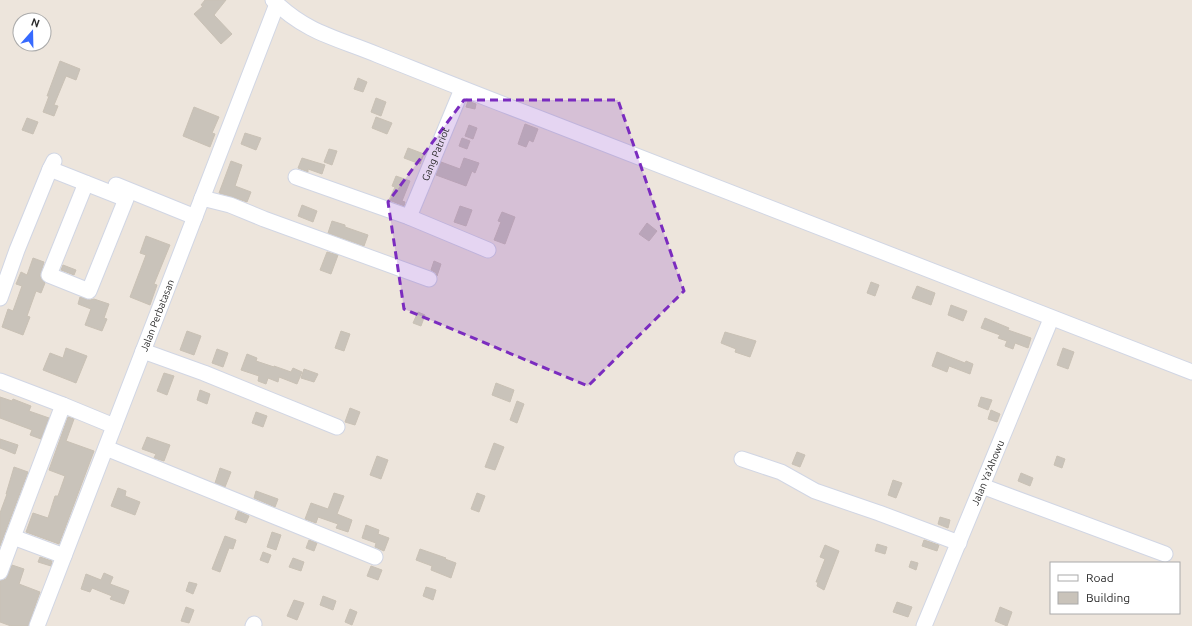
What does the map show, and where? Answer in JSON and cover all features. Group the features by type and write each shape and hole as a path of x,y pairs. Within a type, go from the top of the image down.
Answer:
{"street":[{"path":"275,2 302,24 313,30 1192,372"},
{"name":"Jalan Perbatasan","path":"37,626 195,217 275,2"},
{"name":"Gang Patriot","path":"408,217 462,89"},
{"path":"0,298 54,161 62,162 195,217"},
{"path":"50,169 86,183 126,199 89,291 49,275 86,183"},
{"path":"296,177 408,217 488,250"},
{"path":"202,198 230,205 264,219 429,279"},
{"name":"Jalan Ya'Ahowu","path":"924,626 1051,318"},
{"path":"143,351 204,373 337,427"},
{"path":"0,381 114,426"},
{"path":"0,572 63,405"},
{"path":"106,448 375,557"},
{"path":"742,459 781,472 815,491 959,543"},
{"path":"982,486 1165,554"},
{"path":"13,537 64,556"}],"highlighted area":[{"path":"464,100 618,100 684,291 588,386 404,309 388,202"}],"building":[{"path":"205,0 226,0 214,15 232,34 221,44 194,14 203,6 201,5"},
{"path":"60,61 80,69 76,80 66,76 54,105 58,106 54,116 43,112 49,96 47,96"},
{"path":"358,78 367,82 363,92 354,89"},
{"path":"376,98 386,102 381,116 371,112"},
{"path":"468,101 476,104 475,109 466,107"},
{"path":"194,107 219,117 212,133 215,134 210,147 183,136"},
{"path":"376,117 392,123 387,134 372,128"},
{"path":"27,118 38,122 33,134 22,130"},
{"path":"525,124 538,129 533,142 529,140 526,147 518,144"},
{"path":"469,125 477,128 473,139 465,136"},
{"path":"245,133 261,138 256,150 241,144"},
{"path":"462,138 470,141 467,149 459,146"},
{"path":"408,148 424,154 420,164 404,158"},
{"path":"329,149 337,151 332,165 324,162"},
{"path":"302,158 325,165 322,174 308,169 308,172 298,168"},
{"path":"464,158 479,163 475,173 472,171 466,186 436,175 441,162 460,169"},
{"path":"231,161 242,165 235,186 251,192 247,202 219,193"},
{"path":"396,176 410,181 402,201 405,202 404,206 389,200 395,187 392,186"},
{"path":"302,205 317,211 313,222 298,216"},
{"path":"460,206 472,210 466,226 454,222"},
{"path":"502,212 515,217 505,244 494,240 501,222 498,221"},
{"path":"332,221 368,235 364,246 328,233"},
{"path":"647,223 657,231 649,241 639,234"},
{"path":"146,236 170,245 154,284 157,285 150,305 130,297 146,255 140,253"},
{"path":"327,252 338,255 331,274 320,270"},
{"path":"33,258 44,262 40,276 45,283 41,293 36,291 27,316 30,317 23,335 2,327 8,309 13,311 22,286 16,284 21,272 27,275"},
{"path":"434,261 441,264 437,276 436,273 431,270"},
{"path":"63,265 76,270 74,275 61,270"},
{"path":"871,282 879,285 875,296 867,293"},
{"path":"917,286 935,293 931,305 912,298"},
{"path":"80,297 90,300 94,299 109,304 104,318 107,319 102,331 85,325 91,309 78,304"},
{"path":"951,305 967,311 963,321 948,315"},
{"path":"418,312 425,315 421,326 413,323"},
{"path":"985,318 1009,328 1008,330 1031,338 1028,348 1015,343 1013,349 1005,346 1007,341 998,338 1000,335 981,328"},
{"path":"187,331 201,336 194,355 180,350"},
{"path":"341,331 350,334 344,351 335,348"},
{"path":"725,332 756,341 750,357 735,352 736,349 721,343"},
{"path":"66,348 87,356 76,383 43,370 50,353 63,358"},
{"path":"1063,348 1074,352 1068,369 1057,365"},
{"path":"217,349 228,353 223,367 212,363"},
{"path":"937,352 965,363 966,361 973,364 970,374 949,366 947,372 932,366"},
{"path":"247,354 257,358 256,361 274,367 291,372 293,368 302,372 297,384 279,377 278,382 268,378 266,384 258,381 259,376 241,370"},
{"path":"304,369 318,374 314,382 301,378"},
{"path":"164,373 174,376 167,395 157,391"},
{"path":"496,383 514,390 510,402 492,395"},
{"path":"200,390 210,394 207,404 197,400"},
{"path":"0,397 12,401 13,399 31,406 29,411 49,418 41,439 30,435 32,430 0,418"},
{"path":"981,397 992,400 988,410 978,406"},
{"path":"517,401 524,404 517,423 510,420"},
{"path":"350,408 360,412 355,425 345,422"},
{"path":"991,410 1000,414 997,422 988,419"},
{"path":"256,412 267,416 263,427 252,423"},
{"path":"68,417 74,419 66,441 94,451 59,544 26,532 33,513 48,518 55,496 58,496 65,476 49,470"},
{"path":"147,437 170,445 164,461 154,458 156,454 142,449"},
{"path":"0,439 18,445 15,454 0,448"},
{"path":"494,443 504,447 495,470 485,467"},
{"path":"797,452 805,455 800,467 792,464"},
{"path":"377,456 388,460 381,479 370,475"},
{"path":"1057,456 1065,459 1062,468 1054,465"},
{"path":"14,467 28,472 0,546 0,513"},
{"path":"220,468 231,472 225,487 215,483"},
{"path":"1021,473 1033,478 1030,486 1018,481"},
{"path":"893,480 902,483 896,498 888,495"},
{"path":"118,488 126,491 125,496 140,502 135,515 111,506"},
{"path":"256,491 278,499 275,507 254,498"},
{"path":"334,493 344,496 337,514 352,520 348,532 336,528 338,524 318,517 316,523 305,519 311,503 328,509"},
{"path":"477,493 485,496 479,512 471,509"},
{"path":"238,511 249,516 246,523 235,519"},
{"path":"940,517 950,520 948,528 938,524"},
{"path":"366,525 379,530 378,534 389,538 384,551 375,547 376,543 362,538"},
{"path":"272,532 281,535 276,550 267,547"},
{"path":"225,536 236,540 233,549 229,548 220,572 212,569"},
{"path":"309,540 317,543 314,551 306,548"},
{"path":"924,540 939,545 937,551 922,546"},
{"path":"877,544 887,547 885,554 875,551"},
{"path":"825,545 839,551 824,590 817,586 818,582 816,582 825,559 820,557"},
{"path":"420,549 456,563 451,578 431,570 432,566 416,560"},
{"path":"263,552 271,555 268,563 260,560"},
{"path":"40,557 52,561 51,566 38,562"},
{"path":"293,558 304,562 301,571 289,567"},
{"path":"911,561 918,563 916,570 909,567"},
{"path":"12,565 24,569 19,584 40,592 28,626 11,626 0,622 0,581 6,579"},
{"path":"371,566 382,570 378,580 367,576"},
{"path":"104,573 113,577 110,584 129,591 124,604 110,599 112,596 92,588 90,592 81,589 86,574 101,580"},
{"path":"189,582 197,584 193,594 186,591"},
{"path":"426,587 436,590 433,600 423,596"},
{"path":"323,596 336,601 333,610 320,605"},
{"path":"294,600 304,603 297,620 287,616"},
{"path":"897,602 912,607 908,617 893,612"},
{"path":"186,607 194,610 189,623 181,621"},
{"path":"1000,607 1012,612 1007,626 995,621"},
{"path":"350,609 357,612 352,625 345,622"}]}
